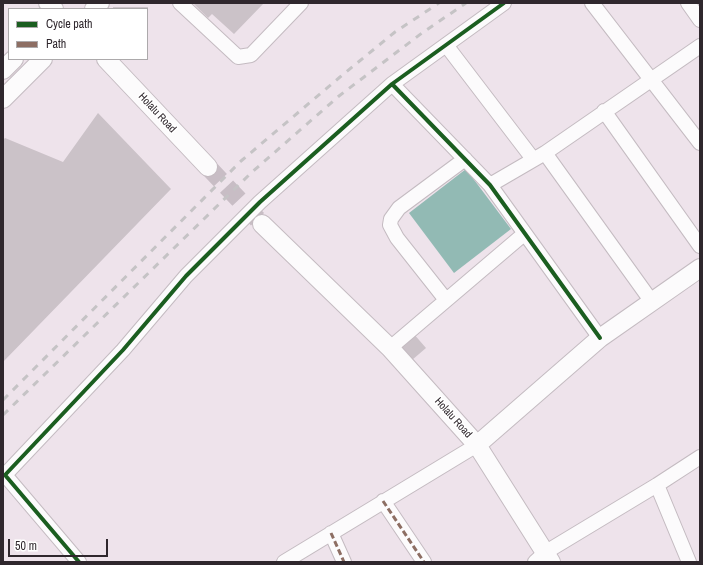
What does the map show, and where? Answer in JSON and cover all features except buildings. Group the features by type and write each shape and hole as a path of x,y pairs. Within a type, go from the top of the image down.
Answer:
{"main road":[{"path":"3,70 13,60"},
{"path":"3,99 42,60"},
{"name":"Holalu Road","path":"107,60 208,167"},
{"name":"Holalu Road","path":"262,224 390,348 477,445 600,338 700,268"},
{"path":"477,445 544,559"}],"street":[{"path":"180,3 238,57 251,54 301,3"},
{"path":"79,562 4,476 123,350 191,271 260,202 392,84 504,3"},
{"path":"592,3 700,143"},
{"path":"688,3 700,20"},
{"path":"446,45 539,156 652,302"},
{"path":"490,185 539,156 700,46"},
{"path":"392,84 490,185 600,338"},
{"path":"604,111 700,246"},
{"path":"446,300 397,238 390,226 390,219 399,208 465,159"},
{"path":"390,348 524,234"},
{"path":"284,562 477,445"},
{"path":"544,559 700,457"},
{"path":"657,485 689,562"},
{"path":"384,501 424,562"},
{"path":"331,533 344,562"}],"shaded area":[{"path":"466,169 511,229 454,273 409,213"}],"tunnel":[{"path":"208,167 262,224"}],"railway":[{"path":"3,400 241,161 395,32 439,3"},
{"path":"3,415 251,173 339,96 422,33 466,3"}],"marked path":[{"path":"383,501 424,562"},
{"path":"331,533 344,562"}],"cycle path":[{"path":"79,562 5,475 123,350 186,276 260,202 392,84 504,3"},
{"path":"392,84 490,185 600,338"}]}
